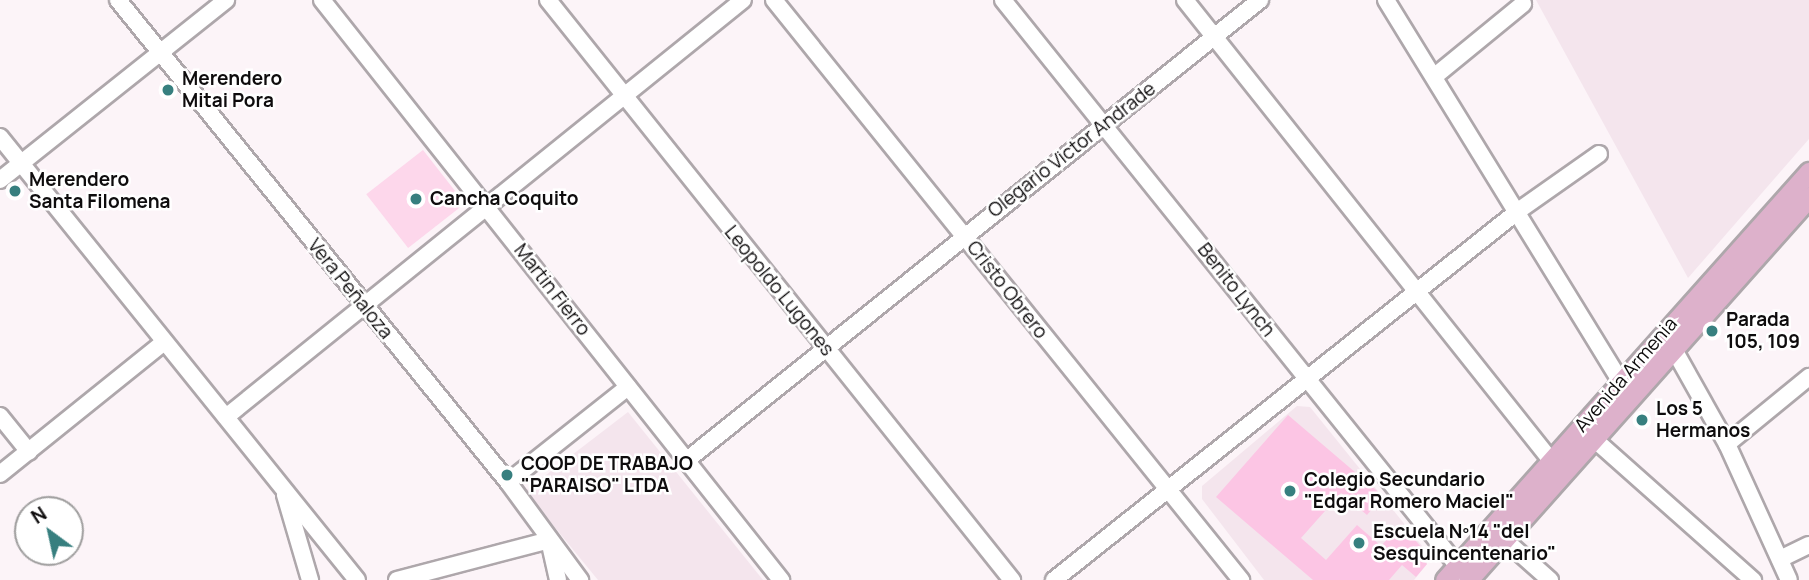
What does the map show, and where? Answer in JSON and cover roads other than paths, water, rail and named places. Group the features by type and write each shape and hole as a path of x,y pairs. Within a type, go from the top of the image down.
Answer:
{"main road":[{"name":"Avenida Armenia","path":"1460,576 1668,339 1809,172"},
{"name":"Avenida Armenia","path":"1668,339 1809,197"}],"street":[{"name":"Vera Peñaloza","path":"118,0 508,482 548,540 580,580"},
{"path":"0,180 226,0"},
{"name":"Martin Fierro","path":"322,0 488,206 780,579"},
{"name":"Leopoldo Lugones","path":"548,0 1012,580"},
{"path":"226,417 743,0"},
{"name":"Cristo Obrero","path":"774,0 1165,490 1241,580"},
{"name":"Benito Lynch","path":"1003,0 1105,124 1460,576"},
{"path":"1185,0 1555,467"},
{"name":"Olegario Victor Andrade","path":"687,460 1261,0"},
{"path":"1386,0 1518,211 1624,389"},
{"path":"1435,76 1523,4"},
{"path":"0,137 357,580"},
{"path":"1054,580 1518,211 1599,154"},
{"path":"1668,339 1727,444 1789,580"},
{"path":"0,474 164,342"},
{"path":"1727,444 1809,377"},
{"path":"508,482 628,387"},
{"path":"0,416 29,452"},
{"path":"1586,432 1753,580"},
{"path":"283,487 310,580"},
{"path":"1497,533 1550,580"},
{"path":"397,580 548,540 558,580"},
{"path":"1780,559 1809,545"}],"place":[{"name":"Merendero Mitai Pora","path":"168,90"},
{"name":"Merendero Santa Filomena","path":"15,191"},
{"name":"Cancha Coquito","path":"416,199"},
{"name":"Parada 105, 109","path":"1712,331"},
{"name":"Los 5 Hermanos","path":"1642,420"},
{"name":"COOP DE TRABAJO \"PARAISO\" LTDA","path":"507,475"},
{"name":"Colegio Secundario \"Edgar Romero Maciel\"","path":"1290,491"},
{"name":"Escuela Nº14 \"del Sesquincentenario\"","path":"1359,543"}]}
